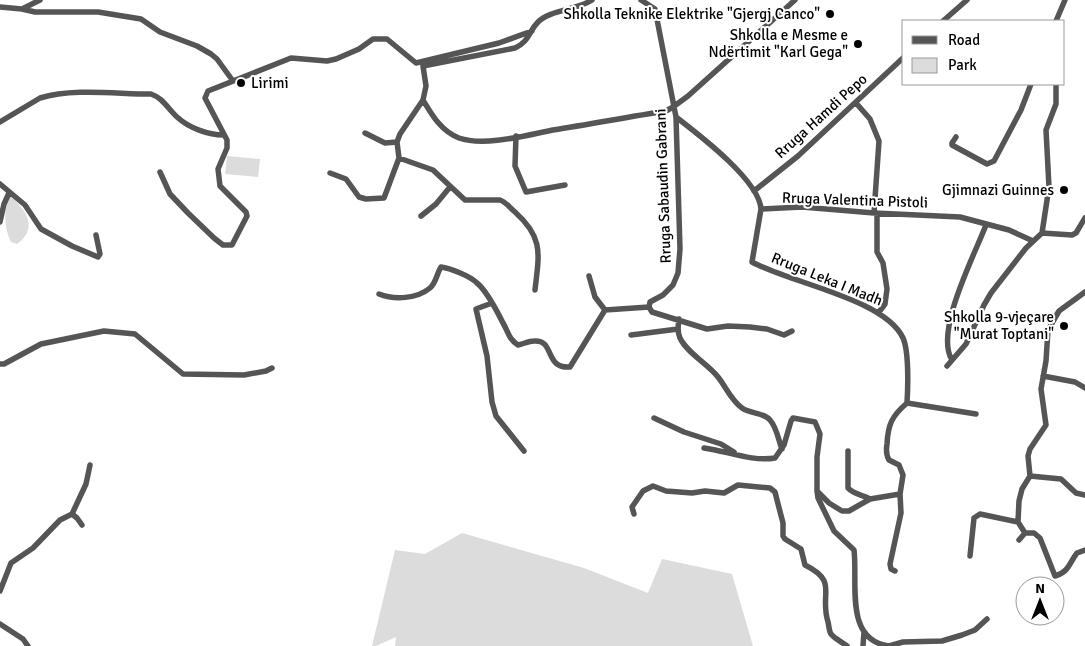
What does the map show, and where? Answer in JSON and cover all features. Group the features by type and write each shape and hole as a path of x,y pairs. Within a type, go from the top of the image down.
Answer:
{"street":[{"path":"22,9 40,0"},
{"path":"330,173 346,179 359,197 366,199 384,198 399,158 397,142 408,119 422,100 426,86 423,66 523,45 538,22 548,16 586,4 592,0"},
{"name":"Rruga Sabaudin Gabrani","path":"641,0 655,9 676,117 680,249 678,272 673,285 663,295 650,302 649,307"},
{"path":"422,100 437,123 459,138 488,140 666,111 674,107 795,0"},
{"path":"1056,20 1065,0"},
{"path":"944,20 965,1"},
{"path":"0,7 35,12 98,12 141,19 160,32 211,54 233,81"},
{"path":"160,172 170,194 188,213 223,245 232,245 247,216 244,208 220,186 218,169 227,148 227,140 205,98 208,91 290,58 327,61 336,59 359,49 373,39 387,39 416,62 499,43 532,31"},
{"name":"Rruga Hamdi Pepo","path":"754,191 798,156 902,59"},
{"path":"956,137 952,146 988,164 994,161 1021,110 1031,85"},
{"path":"947,366 966,344 980,311 991,293 1026,248 1042,233 1049,181 1046,130 1056,104 1056,85"},
{"path":"0,122 46,96 63,93 151,94 158,96 176,117 186,123 208,133 224,135"},
{"path":"856,103 870,119 879,141 876,213 877,252 883,263 887,289 884,304 879,312"},
{"path":"676,117 713,145 754,191 761,209"},
{"path":"365,134 385,143 397,142"},
{"path":"516,136 515,166 526,192 565,185"},
{"path":"399,158 433,170 465,200 504,201 526,222 536,239 539,255 535,290"},
{"path":"0,184 25,206 41,229 72,246 98,257 100,254 96,235"},
{"path":"421,216 436,204 450,187"},
{"path":"0,222 4,204 9,193"},
{"name":"Rruga Valentina Pistoli","path":"761,209 802,207 960,217 1009,230 1033,241"},
{"name":"Rruga Leka I Madh","path":"761,209 752,262 879,312 899,330 904,340 907,402"},
{"path":"1042,233 1072,235 1085,218"},
{"path":"952,360 949,356 948,344 952,314 958,292 986,225"},
{"path":"379,294 390,298 418,295 431,288 439,269 445,267 477,282 492,303 510,339 518,345 535,341 541,342 545,345 555,364 562,368 570,367 605,310"},
{"path":"589,276 595,297 605,310"},
{"path":"1024,533 1018,522 1019,501 1022,490 1030,476 1028,456 1030,449 1046,425 1041,388 1046,361 1048,330 1059,310 1085,292"},
{"path":"492,303 476,309 487,356 492,402 496,416 524,451"},
{"path":"605,310 649,307 652,312 707,329 728,326 750,327 767,329 784,335 792,331"},
{"path":"679,319 680,339 698,360 718,377 741,408 765,416 770,420 778,434 782,448"},
{"path":"631,335 678,329"},
{"path":"0,364 4,364 41,344 104,331 135,334 183,374 244,375 272,368"},
{"path":"1043,376 1075,382 1085,388"},
{"path":"895,571 891,569 890,564 901,512 900,494 903,475 899,465 889,460 887,456 888,428 895,415 907,402 976,414"},
{"path":"654,418 684,432 721,444 736,454"},
{"path":"704,448 754,458 775,458 782,448 793,418 815,422 820,434 817,457 818,498 834,532 854,550 854,606 864,632 875,643 889,646 903,642 934,642 975,630 987,619"},
{"path":"848,451 848,488 850,491 865,496 870,500"},
{"path":"0,591 11,563 33,548 60,520 72,514 86,484 90,465"},
{"path":"1030,476 1061,480 1076,493 1085,495"},
{"path":"634,514 632,507 643,490 653,486 677,493 705,491 724,493 738,485 770,488 777,500 783,523 783,536 801,549 805,565 821,574 825,579 824,613 831,634 847,646"},
{"path":"817,491 829,503 842,511 849,510 870,500 900,494"},
{"path":"72,514 82,525"},
{"path":"970,556 974,518 976,515 980,514 1018,522"},
{"path":"1019,540 1024,533"},
{"path":"1024,533 1034,533 1040,538 1055,576 1068,570 1077,553 1085,550"},
{"path":"0,624 22,639 28,646"},
{"path":"863,646 864,632"}],"green space":[{"path":"227,156 260,159 258,177 225,174"},
{"path":"10,196 25,213 29,225 24,238 17,244 11,242 6,225 5,213"},
{"path":"462,533 584,568 648,593 662,559 732,574 753,646 395,646 396,637 372,646 395,550 425,554"}],"place":[{"name":"Shkolla Teknike Elektrike \"Gjergj Canco\"","path":"830,14"},
{"name":"Shkolla e Mesme e Ndërtimit \"Karl Gega\"","path":"858,44"},
{"name":"Lirimi","path":"241,83"},
{"name":"Gjimnazi Guinnes","path":"1064,190"},
{"name":"Shkolla 9-vjeçare \"Murat Toptani\"","path":"1064,326"}]}
